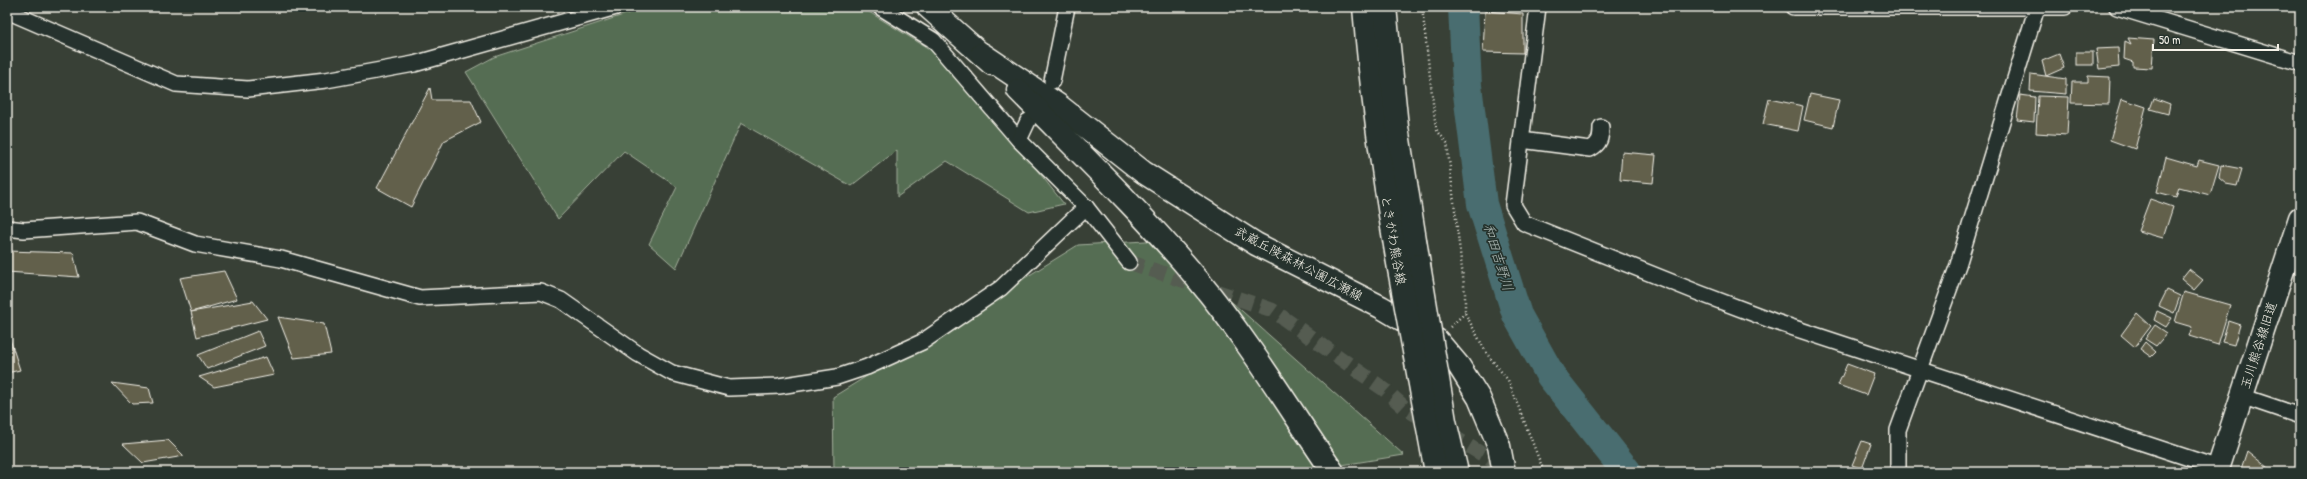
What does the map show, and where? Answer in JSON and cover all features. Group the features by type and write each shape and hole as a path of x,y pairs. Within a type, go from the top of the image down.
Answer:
{"main road":[{"name":"武蔵丘陵森林公園広瀬線","path":"928,7 982,54 1120,193 1200,282 1240,337 1333,472"},
{"name":"ときがわ熊谷線","path":"1364,7 1372,96 1409,267 1457,472"},
{"name":"ときがわ熊谷線","path":"1385,7 1409,267 1436,472"},
{"name":"武蔵丘陵森林公園広瀬線","path":"982,54 1058,106 1143,172 1256,244 1381,306 1436,340 1459,366 1479,398 1499,446 1504,472"},
{"name":"玉川熊谷線旧道","path":"2218,470 2300,218"}],"street":[{"path":"880,7 933,40 1019,140 1086,207 1130,262"},
{"path":"1052,81 1067,7"},
{"path":"1538,7 1513,205 1524,223 1736,307 2218,470"},
{"path":"1793,7 2065,7"},
{"path":"1898,472 1898,430 1919,368 1958,265 2037,7"},
{"path":"2117,7 2300,63"},
{"path":"7,11 176,84 248,89 326,80 414,64 607,8"},
{"path":"1019,140 1028,121"},
{"path":"1521,140 1590,149 1596,146 1601,139 1601,127"},
{"path":"7,228 24,230 137,222 195,244 281,259 420,298 541,292 561,300 638,354 672,373 729,388 779,386 836,376 867,367 922,342 1001,288 1086,207"},
{"path":"2241,396 2300,416"}],"path":[{"path":"1422,7 1436,128 1447,144 1464,286 1465,313 1487,354 1508,380 1544,472"}],"green space":[{"path":"648,7 861,7 952,63 1064,204 1029,212 947,161 897,197 897,150 851,186 741,123 676,268 649,244 677,187 624,151 558,219 466,72 494,57"},
{"path":"1162,240 1404,455 1298,472 834,472 833,397 1078,245"}],"building":[{"path":"1485,11 1523,14 1523,53 1483,52"},
{"path":"2128,38 2154,40 2152,68 2133,67 2133,62 2124,59 2125,41 2131,44"},
{"path":"2118,48 2119,67 2099,69 2096,49"},
{"path":"2076,52 2093,52 2093,65 2076,65"},
{"path":"2059,54 2064,68 2046,76 2042,61"},
{"path":"2031,74 2066,79 2066,94 2030,91"},
{"path":"2088,76 2110,77 2109,104 2071,103 2072,82 2088,82"},
{"path":"430,88 432,100 471,100 481,122 444,141 411,207 377,188"},
{"path":"1810,94 1839,100 1833,127 1804,120"},
{"path":"2020,95 2035,97 2034,122 2017,120"},
{"path":"2038,96 2069,97 2067,135 2036,133"},
{"path":"2154,98 2170,104 2168,114 2150,109"},
{"path":"1769,99 1803,106 1798,131 1763,124"},
{"path":"2122,99 2146,107 2135,149 2110,140"},
{"path":"1622,152 1656,155 1653,183 1620,180"},
{"path":"2166,157 2197,166 2199,160 2219,165 2210,195 2179,187 2176,197 2157,192"},
{"path":"2221,165 2242,169 2237,186 2226,184 2219,178"},
{"path":"2150,199 2173,207 2163,238 2138,231"},
{"path":"7,251 73,253 79,277 7,272"},
{"path":"2189,269 2203,280 2194,290 2181,279"},
{"path":"224,271 237,299 191,312 180,278"},
{"path":"2167,290 2180,296 2174,313 2159,306"},
{"path":"2184,292 2230,305 2218,345 2189,336 2192,327 2175,322"},
{"path":"253,301 267,319 197,337 191,312"},
{"path":"2157,311 2172,318 2166,327 2154,320"},
{"path":"2137,313 2151,326 2135,347 2121,335"},
{"path":"278,317 324,324 331,354 294,358"},
{"path":"2228,321 2240,325 2234,345 2222,342"},
{"path":"2155,325 2167,333 2156,346 2145,339"},
{"path":"7,330 20,370 7,373"},
{"path":"258,331 265,346 207,369 198,355"},
{"path":"2145,342 2156,352 2151,357 2140,349"},
{"path":"266,357 274,375 214,387 199,377"},
{"path":"1847,364 1874,374 1866,395 1838,385"},
{"path":"112,383 149,388 153,403 132,404"},
{"path":"168,440 184,456 143,463 123,444"},
{"path":"1862,441 1871,444 1862,469 1852,465"},
{"path":"2247,451 2273,472 2240,472"}],"waterway":[{"name":"和田吉野川","path":"1463,7 1467,86 1482,204 1517,315 1551,376 1627,472"}],"tunnel":[{"path":"1129,262 1272,310 1385,390 1405,408 1507,469"}]}
